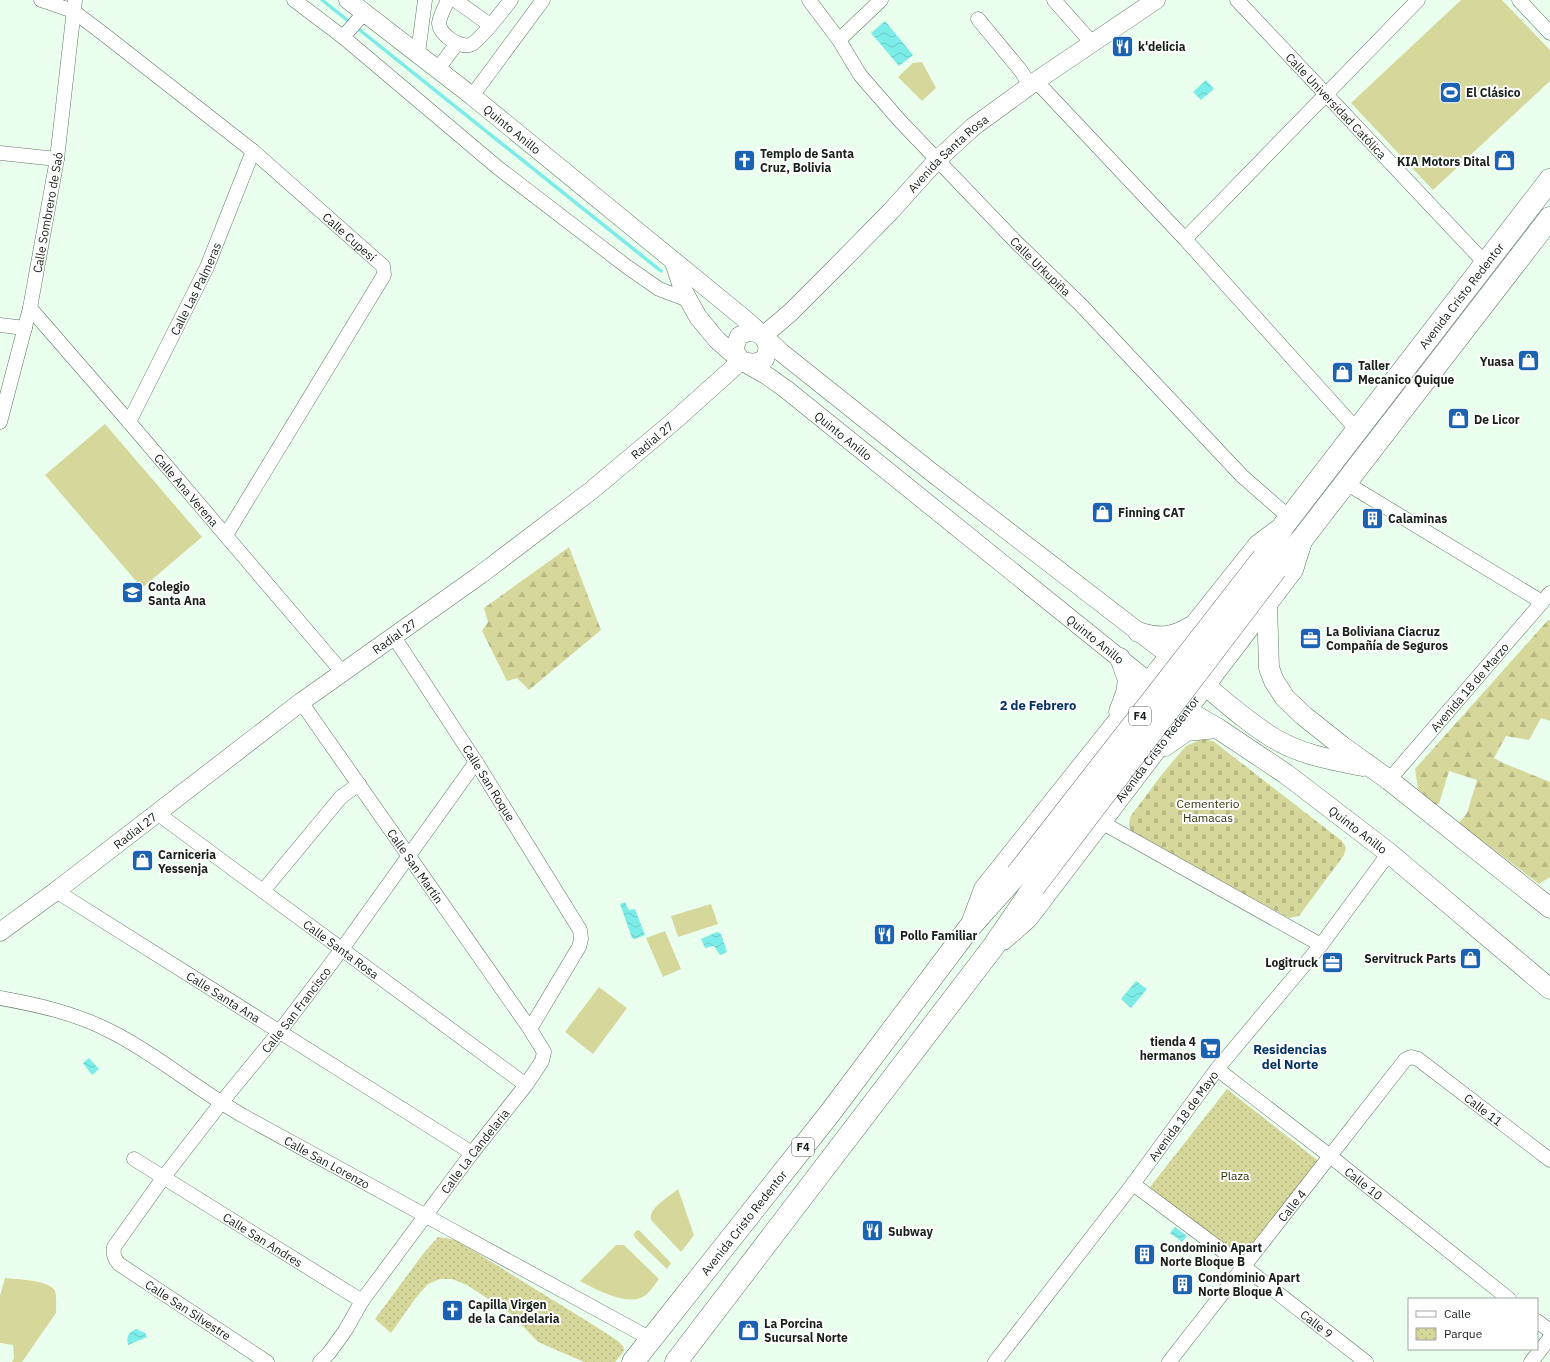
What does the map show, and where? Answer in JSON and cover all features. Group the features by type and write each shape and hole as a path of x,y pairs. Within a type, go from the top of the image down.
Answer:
{"highway":[{"name":"Avenida Cristo Redentor","path":"633,1362 830,1113 969,928 1025,880 1269,563 1287,521 1550,180"},
{"name":"Avenida Cristo Redentor","path":"1269,563 1303,538 1550,218"},
{"name":"Avenida Cristo Redentor","path":"676,1362 994,948 1025,880"}],"main road":[{"name":"Avenida Cristo Redentor","path":"969,928 984,889 1258,545 1287,521"},
{"name":"Avenida Cristo Redentor","path":"994,948 1028,918 1293,570 1303,538"},
{"path":"1267,604 1269,668 1274,681 1285,698 1304,716 1343,747 1373,768"},
{"path":"1138,632 1151,636 1162,637 1176,635 1196,624"},
{"path":"1196,624 1188,642 1186,657 1192,664 1200,667 1215,662 1231,651"},
{"name":"Quinto Anillo","path":"1170,656 1255,725 1276,740 1311,755 1373,768 1550,908"},
{"path":"1109,732 1120,710 1128,680 1120,658"},
{"name":"Quinto Anillo","path":"1149,682 1186,710 1217,728 1286,774 1390,853 1548,985"},
{"path":"1109,732 1134,714 1144,712 1153,715 1157,721 1158,731 1156,742 1147,760"},
{"path":"1147,760 1174,738 1186,732 1217,728"}],"street":[{"name":"Calle Cupesí","path":"41,0 74,6 253,151 383,266 384,275 226,535"},
{"path":"294,0 344,35 497,167 626,266 659,288 688,300"},
{"name":"Quinto Anillo","path":"348,0 361,15 418,53 472,96 782,353 930,471 1170,656"},
{"path":"418,53 426,0"},
{"path":"448,0 439,24 445,35 457,43 471,44 512,0"},
{"path":"455,0 490,25"},
{"path":"472,96 543,0"},
{"name":"Calle Urkupiña","path":"809,0 839,40 860,75 901,122 1017,243 1081,306 1242,476 1287,521"},
{"path":"839,40 881,0"},
{"path":"1054,0 1092,43"},
{"name":"Avenida Santa Rosa","path":"763,336 791,312 891,211 937,160 973,127 1033,83 1156,0"},
{"name":"Calle Universidad Católica","path":"1237,0 1485,263"},
{"path":"1185,239 1418,0"},
{"path":"1519,0 1550,33"},
{"name":"Calle Sombrero de Saó","path":"0,422 30,308 57,159 74,6"},
{"path":"344,35 361,15"},
{"path":"978,19 1021,71 1185,239 1358,430"},
{"path":"438,69 457,43"},
{"name":"Calle Las Palmeras","path":"129,422 207,267 253,151"},
{"path":"0,153 57,159"},
{"name":"Quinto Anillo","path":"674,262 683,290 698,317 718,340 741,361 766,375 787,390 1149,682"},
{"name":"Calle Ana Verena","path":"30,308 343,673"},
{"path":"0,325 25,328"},
{"path":"750,331 763,336 768,347 765,359 754,363 741,361 734,349 739,336 750,331"},
{"name":"Radial 27","path":"0,932 56,891 300,702 394,637 506,556 592,490 673,422 741,361"},
{"path":"1346,482 1546,598"},
{"name":"Avenida 18 de Marzo","path":"1389,780 1546,598"},
{"name":"Calle San Roque","path":"394,637 476,762 580,930 581,939 579,946 530,1029"},
{"name":"Calle San Martín","path":"300,702 530,1029"},
{"name":"Calle San Francisco","path":"113,1254 117,1241 163,1178 221,1103 280,1031 342,949 476,762"},
{"path":"263,891 341,796 359,784"},
{"name":"Calle Santa Rosa","path":"157,813 526,1085"},
{"path":"1101,822 1321,945"},
{"name":"Avenida 18 de Mayo","path":"994,1362 1133,1184 1217,1069 1321,945 1390,853"},
{"name":"Calle Santa Ana","path":"56,891 472,1152"},
{"name":"Calle San Lorenzo","path":"0,998 45,1007 78,1017 110,1031 149,1053 221,1103 650,1339"},
{"name":"Calle La Candelaria","path":"320,1362 329,1353 345,1331 362,1301 472,1152 526,1085 544,1058 544,1052 530,1029"},
{"name":"Calle 4","path":"1169,1362 1405,1060 1411,1057 1418,1059"},
{"name":"Calle 11","path":"1418,1059 1550,1160"},
{"name":"Calle 10","path":"1217,1069 1330,1156 1508,1298"},
{"name":"Calle San Andres","path":"134,1159 362,1301"},
{"name":"Calle 9","path":"1133,1184 1243,1266 1358,1360"},
{"name":"Calle San Silvestre","path":"113,1254 115,1260 119,1264 267,1362"},
{"path":"1538,1322 1550,1331"},
{"path":"1531,1362 1550,1338"}],"green space":[{"name":"El Clásico","path":"1461,0 1502,0 1550,50 1550,81 1433,190 1351,103"},
{"path":"922,62 936,88 922,101 898,77 913,63"},
{"path":"105,424 202,537 142,588 45,475"},
{"path":"569,547 601,630 529,690 517,678 507,681 482,631 488,622 484,608"},
{"path":"1548,620 1550,621 1550,721 1541,718 1529,740 1506,736 1494,758 1550,782 1550,877 1539,884 1459,823 1467,813 1477,780 1449,771 1439,804 1435,804 1418,789 1415,769"},
{"name":"Cementerio Hamacas","path":"1202,739 1213,741 1342,841 1346,847 1344,855 1299,916 1289,918 1132,834 1129,826 1130,817 1163,773 1186,746"},
{"path":"711,904 718,924 678,937 671,916"},
{"path":"665,931 681,969 663,977 646,938"},
{"path":"599,987 627,1008 593,1054 565,1032"},
{"name":"Plaza","path":"1227,1089 1321,1163 1248,1255 1232,1253 1150,1187"},
{"path":"678,1189 694,1235 681,1252 651,1220 651,1216 656,1207"},
{"path":"639,1230 671,1263 667,1269 635,1238 634,1234"},
{"path":"438,1237 456,1240 618,1341 623,1346 624,1351 615,1362 584,1362 538,1342 511,1314 467,1285 452,1279 440,1279 428,1284 415,1299 391,1333 375,1319 423,1254"},
{"path":"616,1245 624,1245 659,1279 647,1294 640,1298 623,1299 604,1293 580,1281"},
{"path":"5,1278 47,1284 52,1287 56,1293 56,1313 22,1362 12,1362 14,1358 13,1345 0,1343 0,1296"}],"water":[{"path":"885,21 913,55 899,66 871,33"},
{"path":"1206,80 1214,89 1201,100 1193,92"},
{"path":"625,902 629,910 635,909 645,935 635,939 632,938 620,904"},
{"path":"717,932 721,934 727,952 720,955 714,946 705,948 701,939"},
{"path":"1136,981 1147,989 1131,1008 1121,999"},
{"path":"89,1058 99,1069 92,1075 83,1063"},
{"path":"1175,1227 1187,1236 1182,1242 1170,1233"},
{"path":"136,1329 145,1333 147,1337 128,1345 128,1336"}],"waterway":[{"path":"322,0 351,23"},
{"path":"356,27 661,271"}],"place":[{"name":"k'delicia","path":"1122,46"},
{"name":"El Clásico","path":"1451,92"},
{"name":"Templo de Santa Cruz, Bolivia","path":"744,160"},
{"name":"KIA Motors Dital","path":"1505,161"},
{"name":"Yuasa","path":"1529,361"},
{"name":"Taller Mecanico Quique","path":"1342,372"},
{"name":"De Licor","path":"1459,419"},
{"name":"Finning CAT","path":"1103,512"},
{"name":"Calaminas","path":"1372,518"},
{"name":"Colegio Santa Ana","path":"132,593"},
{"name":"La Boliviana Ciacruz Compañía de Seguros","path":"1310,638"},
{"name":"Carniceria Yessenja","path":"142,861"},
{"name":"Pollo Familiar","path":"885,935"},
{"name":"Servitruck Parts","path":"1471,958"},
{"name":"Logitruck","path":"1333,962"},
{"name":"tienda 4 hermanos","path":"1211,1048"},
{"name":"Subway","path":"873,1231"},
{"name":"Condominio Apart Norte Bloque B","path":"1144,1254"},
{"name":"Condominio Apart Norte Bloque A","path":"1183,1284"},
{"name":"Capilla Virgen de la Candelaria","path":"453,1311"},
{"name":"La Porcina Sucursal Norte","path":"749,1330"}],"district":[{"name":"2 de Febrero","path":"1038,705"},
{"name":"Residencias del Norte","path":"1290,1056"}]}
